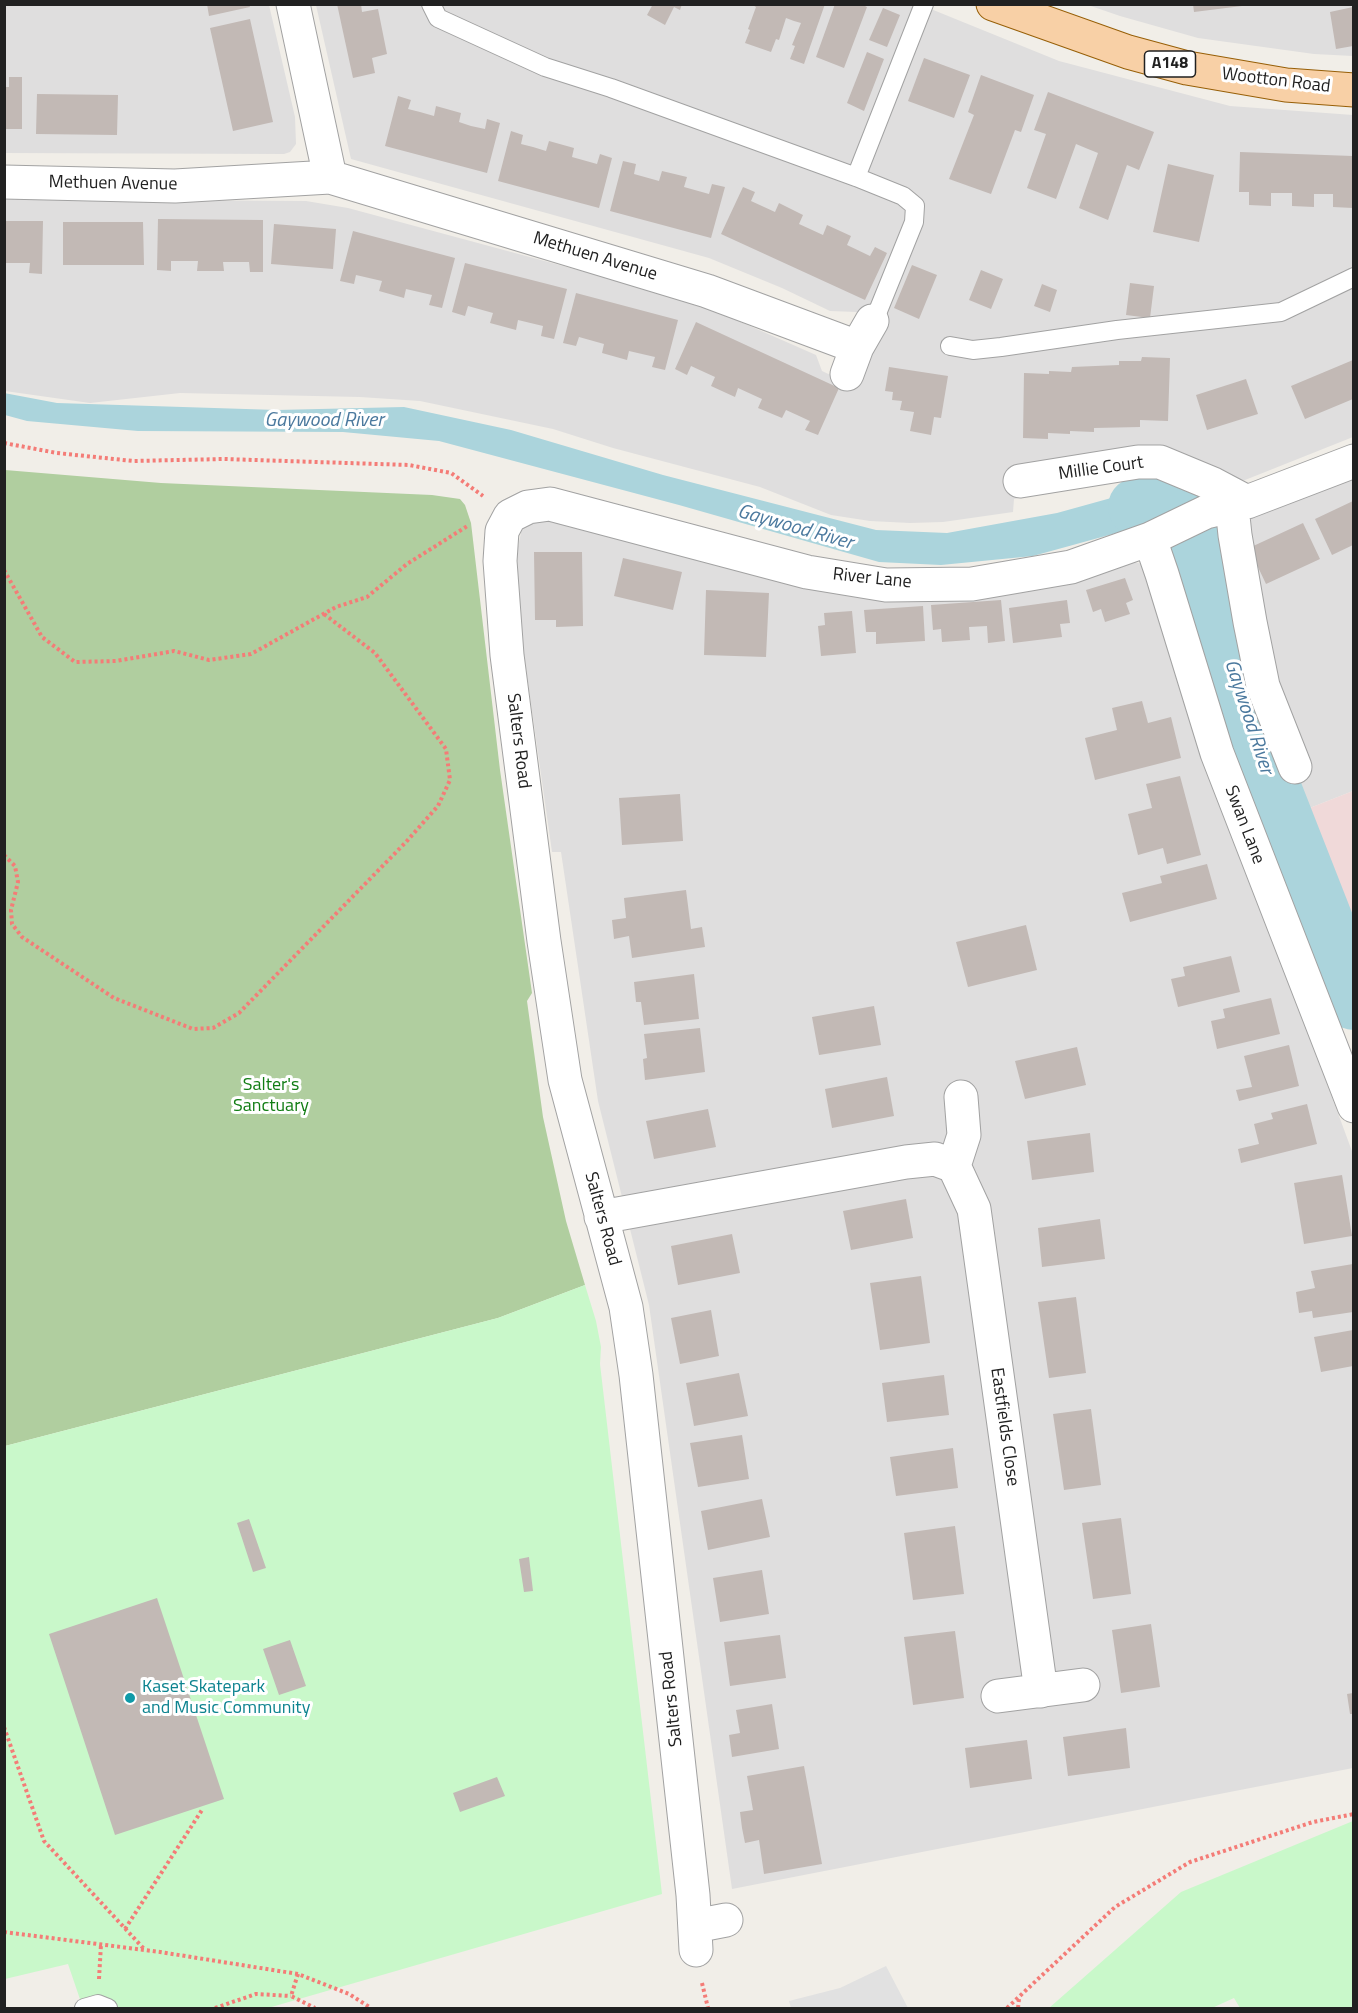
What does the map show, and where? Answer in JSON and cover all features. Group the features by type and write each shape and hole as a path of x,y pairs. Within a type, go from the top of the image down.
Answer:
{"main road":[{"name":"Wootton Road","path":"993,4 1128,52 1187,68 1286,85 1353,90"}],"street":[{"path":"293,4 330,177"},
{"name":"Methuen Avenue","path":"4,182 175,186 330,177 707,291 859,347"},
{"name":"River Lane","path":"503,511 550,504 807,572 886,585 972,584 1071,567 1353,461"},
{"name":"Millie Court","path":"1020,481 1138,462 1160,462 1213,484 1228,507"},
{"path":"1228,507 1263,686 1295,767"},
{"name":"Salters Road","path":"503,511 501,551 507,655 541,917 565,1080 626,1307 636,1375 691,1871 706,1932"},
{"name":"Swan Lane","path":"1156,536 1162,574 1217,753 1353,1106"},
{"path":"601,1217 906,1162 935,1159 954,1166 964,1135 961,1097"},
{"name":"Eastfields Close","path":"954,1166 974,1209 1041,1691"},
{"path":"998,1696 1083,1685"}],"lane":[{"path":"431,4 438,18 545,67 611,88 903,196 915,206 914,222 878,311 859,347"},
{"path":"856,177 924,4"},
{"path":"950,346 973,350 1117,330 1281,312 1353,277"}],"path":[{"path":"4,443 57,453 133,461 224,459 409,465 451,473 503,511 407,564 367,597 336,608 251,654 209,660 174,651 116,661 75,662 42,637 4,570"},
{"path":"4,855 15,866 18,882 11,910 12,924 22,937 114,998 193,1029 213,1028 239,1013 406,842 438,806 450,780 446,749 382,661 375,653 324,614"},
{"path":"4,1727 44,1841 145,1951"},
{"path":"125,1929 202,1810"},
{"path":"1007,2008 1115,1907 1190,1862 1313,1822 1353,1814"},
{"path":"4,1932 101,1944 298,1974 349,1994 371,2008"},
{"path":"96,2007 101,1944"},
{"path":"291,1996 298,1974"},
{"path":"215,2008 256,1994 291,1996 315,2008"},
{"path":"1018,2008 1019,1999"}],"shaded area":[{"path":"5,5 269,5 295,117 296,144 290,152 284,154 5,153"},
{"path":"316,5 921,5 1059,61 1230,106 1353,115 1353,437 1235,484 1143,474 1014,499 1013,512 943,522 910,523 870,521 831,515 760,487 613,448 553,429 420,401 360,397 180,393 90,403 5,391 5,199 306,201 348,208 693,301 816,355 822,371 856,387 885,314 870,307 857,312 830,311 782,288 709,258 351,159"},
{"path":"1088,5 1353,5 1353,56 1314,54 1198,38"},
{"path":"1353,474 1353,791 1292,815 1274,770 1296,760 1236,517"},
{"path":"510,516 593,528 802,580 1125,559 1148,566 1207,758 1353,1154 1353,1768 732,1889 649,1305 598,1101 561,852 552,852 518,612 517,551 521,533"},
{"path":"1353,791 1353,977 1292,815"},
{"path":"886,1966 908,2008 791,2008 789,2001 840,1988"}],"green space":[{"name":"Salter's Sanctuary","path":"5,470 161,483 432,495 460,499 465,505 471,523 500,770 532,993 527,1001 543,1117 566,1221 585,1285 498,1318 5,1446"},
{"path":"585,1285 601,1347 600,1364 662,1894 268,2008 83,2008 68,1964 5,1979 5,1446 498,1318"},
{"path":"1353,1821 1353,2008 1240,2008 1234,1998 1212,2008 1049,2008 1181,1892"}],"water":[{"path":"4,393 57,403 277,410 404,407 511,430 663,475 876,530 947,533 1057,513 1122,495 1155,483 1180,501 1199,546 1164,523 1120,532 1033,556 941,565 879,562 679,505 439,441 343,432 138,431 27,421 5,415"}],"building":[{"path":"207,4 249,4 250,7 209,16"},
{"path":"337,4 361,4 362,12 378,9 387,54 372,58 375,73 353,78"},
{"path":"653,4 682,4 680,10 674,7 665,25 647,15"},
{"path":"751,4 825,4 804,64 790,59 795,46 792,45 801,23 786,18 779,40 776,39 771,52 745,43 756,7"},
{"path":"835,4 861,4 867,7 844,68 816,57"},
{"path":"1193,4 1242,4 1242,6 1194,12"},
{"path":"1353,7 1353,46 1336,49 1330,12"},
{"path":"883,8 900,15 887,47 869,40"},
{"path":"250,19 273,122 233,131 210,28"},
{"path":"867,52 884,59 864,111 847,103"},
{"path":"924,58 970,75 954,118 908,101"},
{"path":"981,75 1034,95 1021,132 1015,130 991,194 949,179 974,115 968,112"},
{"path":"9,77 22,77 22,129 4,129 4,87 9,87"},
{"path":"1048,92 1154,132 1139,170 1127,165 1108,220 1079,208 1098,153 1076,144 1056,199 1027,188 1046,134 1034,130"},
{"path":"37,94 118,95 117,135 36,134"},
{"path":"398,96 411,100 408,109 434,116 436,106 461,113 459,122 471,126 485,129 487,119 500,123 487,173 385,146"},
{"path":"511,131 523,135 521,144 546,151 549,141 574,148 572,157 597,164 600,154 612,158 599,208 498,181"},
{"path":"1240,152 1353,156 1353,208 1333,207 1333,194 1314,194 1314,207 1292,206 1292,193 1271,193 1271,206 1249,205 1249,192 1239,192"},
{"path":"623,161 636,164 634,174 659,181 662,171 687,177 684,187 709,194 712,184 725,187 711,238 610,211"},
{"path":"1168,164 1214,175 1199,242 1153,232"},
{"path":"743,187 755,192 751,201 775,212 779,203 803,215 799,224 823,235 827,225 851,236 847,245 870,256 875,247 887,253 865,300 721,234"},
{"path":"158,219 263,220 263,272 250,272 249,262 223,262 224,271 197,271 198,261 171,261 171,271 157,270"},
{"path":"4,221 43,221 42,274 29,273 30,263 4,263"},
{"path":"63,222 143,222 144,265 63,265"},
{"path":"274,224 336,229 333,269 271,264"},
{"path":"353,231 455,258 442,308 429,305 432,295 406,289 404,298 379,291 382,281 356,275 354,284 340,281"},
{"path":"465,263 567,289 554,339 541,336 543,326 518,320 516,330 490,323 493,313 468,306 465,316 452,312"},
{"path":"912,265 937,275 919,319 894,308"},
{"path":"981,270 1003,279 991,309 969,300"},
{"path":"1130,283 1154,286 1150,318 1126,315"},
{"path":"1042,284 1057,290 1050,312 1034,306"},
{"path":"576,293 678,320 665,370 652,367 655,357 629,351 627,360 602,353 604,344 579,337 576,346 563,343"},
{"path":"696,322 839,388 818,435 805,430 810,421 797,415 786,410 782,418 758,408 762,399 738,388 735,397 711,386 715,377 691,366 687,375 675,369"},
{"path":"1142,357 1170,358 1168,421 1140,420 1140,427 1094,428 1094,432 1070,431 1070,434 1048,433 1048,439 1023,438 1024,373 1071,372 1072,367 1119,365 1119,361 1141,361"},
{"path":"1353,360 1353,399 1305,419 1291,386"},
{"path":"889,367 948,376 941,418 934,417 931,435 910,431 914,412 900,410 902,401 892,400 893,392 885,391"},
{"path":"1246,379 1258,414 1207,430 1196,395"},
{"path":"1353,501 1353,545 1332,555 1315,519"},
{"path":"1303,523 1320,559 1266,584 1249,548"},
{"path":"534,552 582,552 583,626 556,627 556,620 535,620"},
{"path":"623,558 682,572 673,610 614,596"},
{"path":"1125,578 1133,600 1126,603 1130,614 1105,622 1101,609 1093,612 1086,590"},
{"path":"706,590 769,593 766,657 704,655"},
{"path":"1001,600 1005,641 988,643 987,626 969,627 970,640 942,642 941,629 933,630 931,605"},
{"path":"1067,600 1070,623 1060,624 1062,637 1013,643 1009,608"},
{"path":"923,606 925,641 876,644 876,632 866,632 864,610"},
{"path":"852,611 856,653 821,656 818,626 825,625 824,613"},
{"path":"1142,701 1148,723 1171,717 1181,758 1095,780 1085,738 1117,730 1112,708"},
{"path":"1180,776 1201,855 1167,864 1163,848 1138,855 1128,814 1152,808 1146,784"},
{"path":"680,794 683,841 622,845 619,798"},
{"path":"1207,864 1217,899 1130,922 1122,893 1162,883 1160,876"},
{"path":"686,890 691,929 702,927 705,947 632,958 629,936 614,939 612,920 626,918 624,898"},
{"path":"1026,925 1037,970 968,987 956,942"},
{"path":"1231,956 1240,992 1178,1007 1171,979 1185,976 1183,967"},
{"path":"694,974 699,1019 644,1025 641,1002 636,1002 634,982"},
{"path":"1271,998 1280,1034 1217,1049 1211,1021 1225,1018 1223,1009"},
{"path":"874,1006 881,1045 819,1055 812,1017"},
{"path":"700,1028 705,1072 645,1080 643,1059 647,1058 644,1034"},
{"path":"1289,1045 1299,1086 1239,1101 1236,1090 1252,1087 1244,1056"},
{"path":"1077,1047 1086,1085 1025,1099 1015,1061"},
{"path":"887,1077 894,1116 832,1128 825,1089"},
{"path":"1307,1104 1317,1144 1241,1163 1238,1149 1259,1144 1254,1124 1273,1119 1271,1113"},
{"path":"708,1109 716,1147 654,1159 646,1121"},
{"path":"1090,1133 1094,1172 1032,1180 1027,1141"},
{"path":"1342,1175 1352,1236 1304,1244 1294,1183"},
{"path":"906,1199 913,1238 851,1250 843,1211"},
{"path":"1100,1219 1105,1259 1042,1267 1038,1228"},
{"path":"732,1234 740,1273 678,1285 671,1246"},
{"path":"1353,1264 1353,1312 1313,1318 1312,1311 1299,1313 1296,1292 1315,1288 1311,1271"},
{"path":"921,1276 930,1343 880,1350 870,1283"},
{"path":"1076,1297 1086,1373 1049,1378 1038,1302"},
{"path":"711,1310 719,1356 680,1364 671,1318"},
{"path":"1353,1330 1353,1366 1321,1372 1314,1337"},
{"path":"739,1373 748,1416 694,1426 686,1383"},
{"path":"944,1375 949,1415 887,1422 882,1383"},
{"path":"1091,1409 1101,1485 1064,1490 1053,1414"},
{"path":"742,1435 749,1479 698,1487 690,1443"},
{"path":"953,1448 958,1488 896,1496 890,1457"},
{"path":"762,1499 770,1537 708,1550 701,1511"},
{"path":"1121,1518 1131,1594 1093,1599 1082,1523"},
{"path":"249,1519 266,1568 253,1572 237,1523"},
{"path":"955,1526 964,1594 913,1600 904,1533"},
{"path":"529,1557 533,1591 524,1592 519,1559"},
{"path":"762,1570 769,1614 720,1622 713,1578"},
{"name":"Kaset Skatepark and Music Community","path":"157,1598 224,1799 115,1835 49,1634"},
{"path":"1151,1624 1160,1687 1121,1693 1112,1630"},
{"path":"955,1631 964,1698 913,1705 904,1637"},
{"path":"780,1635 786,1678 730,1686 724,1642"},
{"path":"290,1640 306,1686 279,1695 263,1649"},
{"path":"1353,1693 1353,1714 1350,1714 1347,1694"},
{"path":"772,1704 779,1749 732,1757 729,1735 740,1733 736,1710"},
{"path":"1126,1728 1130,1768 1068,1776 1063,1737"},
{"path":"1027,1740 1032,1779 970,1788 965,1748"},
{"path":"804,1766 822,1864 764,1874 759,1840 745,1843 742,1828 740,1812 753,1810 747,1776"},
{"path":"497,1777 505,1796 460,1812 453,1793"}],"waterway":[{"name":"Gaywood River","path":"1138,507 1155,501 1174,512 1199,546 1211,601 1258,755 1354,1000"}],"place":[{"name":"Kaset Skatepark and Music Community","path":"130,1698"}]}
